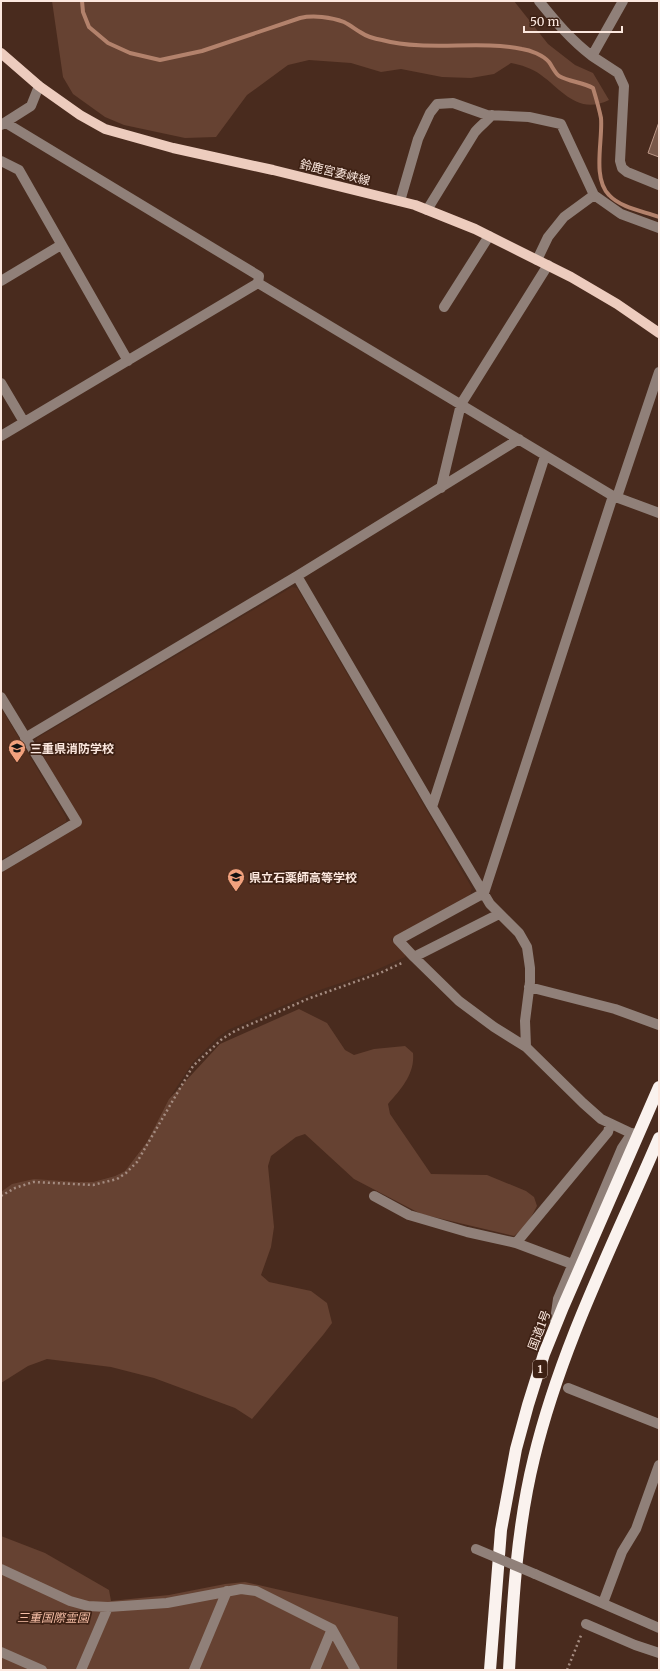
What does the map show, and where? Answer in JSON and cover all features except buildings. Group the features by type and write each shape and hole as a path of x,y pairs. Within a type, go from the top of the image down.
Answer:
{"highway":[{"name":"国道1号","path":"490,1670 499,1553 508,1490 528,1405 544,1354 553,1332 635,1134 659,1087"},
{"name":"1","path":"509,1670 515,1568 522,1515 546,1411 583,1310 658,1142"}],"main road":[{"name":"鈴鹿宮妻峡線","path":"1,53 39,86 80,116 104,129 173,148 400,201 427,210 475,228 548,265 618,304 659,333"}],"street":[{"path":"539,1 561,28 574,41 592,56 618,73 624,86 620,161 622,168 627,172 659,185"},
{"path":"592,56 623,1"},
{"path":"39,86 31,106 3,124 259,276 258,284"},
{"path":"400,201 418,139 430,113 437,104 453,103 486,115 529,117 561,124 594,195 621,214 659,228"},
{"path":"427,210 455,162 475,132 483,122 489,119 492,115"},
{"path":"1,161 19,170 128,361"},
{"path":"537,260 548,237 564,217 594,195"},
{"path":"444,307 489,236"},
{"path":"1,281 61,245"},
{"path":"441,488 461,404 548,265"},
{"path":"1,436 258,284"},
{"path":"258,284 615,497 659,513"},
{"path":"553,1332 558,1299 572,1264 622,1148 635,1134 601,1119 526,1047 494,1027 459,1001 398,940 484,893 615,497 659,372"},
{"path":"1,383 24,422"},
{"path":"25,738 296,576 519,439"},
{"path":"432,807 545,456"},
{"path":"296,576 484,893 499,914 519,933 527,947 530,968 524,1021 526,1047"},
{"path":"1,697 76,822 1,867"},
{"path":"414,957 499,914"},
{"path":"529,986 615,1009 659,1025"},
{"path":"516,1243 608,1132 610,1124"},
{"path":"374,1196 409,1215 467,1232 516,1243 572,1264"},
{"path":"568,1388 659,1424"},
{"path":"602,1603 622,1552 636,1529 659,1465"},
{"path":"476,1549 659,1628"},
{"path":"1,1569 70,1601 88,1606 108,1607 167,1603 227,1591 256,1591 332,1629 355,1670"},
{"path":"194,1670 227,1591"},
{"path":"81,1670 108,1607"},
{"path":"586,1624 635,1645 659,1653"},
{"path":"315,1670 332,1629"},
{"path":"1,1652 42,1670"}],"path":[{"path":"1,1196 15,1188 33,1182 93,1185 117,1179 126,1173 137,1162 193,1066 222,1039 235,1031 310,998 380,973 414,957"}],"shaded area":[{"name":"県立石薬師高等学校","path":"292,587 297,588 472,888 470,895 391,939 405,954 405,957 367,974 314,992 228,1030 217,1038 193,1062 169,1099 147,1142 125,1171 115,1176 93,1182 1,1192 1,873 82,824 36,743 37,738"},
{"name":"三重県消防学校","path":"1,708 66,817 66,822 1,860"}],"green space":[{"path":"52,1 514,1 548,44 575,65 593,73 609,100 598,104 588,105 580,103 564,94 534,70 511,63 494,74 471,78 442,77 401,69 381,72 351,63 309,60 288,65 247,95 216,137 185,138 124,125 105,117 73,94 63,77"},
{"path":"299,1009 327,1023 345,1050 354,1055 374,1049 405,1046 413,1053 412,1068 406,1081 388,1104 390,1114 431,1174 487,1175 526,1191 534,1197 537,1206 527,1225 514,1236 421,1214 354,1179 305,1134 296,1137 271,1156 268,1166 274,1227 271,1247 261,1275 269,1282 311,1291 327,1303 332,1323 252,1419 235,1408 154,1378 111,1367 47,1359 28,1366 1,1383 1,1192 12,1184 34,1179 93,1182 115,1176 125,1171 147,1142 169,1099 220,1044"},
{"name":"三重国際霊園","path":"1,1536 45,1553 109,1590 111,1601 169,1595 225,1584 245,1582 398,1617 397,1670 1,1670"}],"waterway":[{"path":"82,1 83,12 89,27 108,43 130,53 160,60 202,51 300,18 311,17 339,20 368,36 399,43 435,46 488,45 532,52 546,59 559,76 593,88 601,118 599,158 601,179 604,188 609,195 620,203 632,209 659,217"}],"place":[{"name":"三重県消防学校","path":"17,763"},
{"name":"県立石薬師高等学校","path":"236,892"}]}
